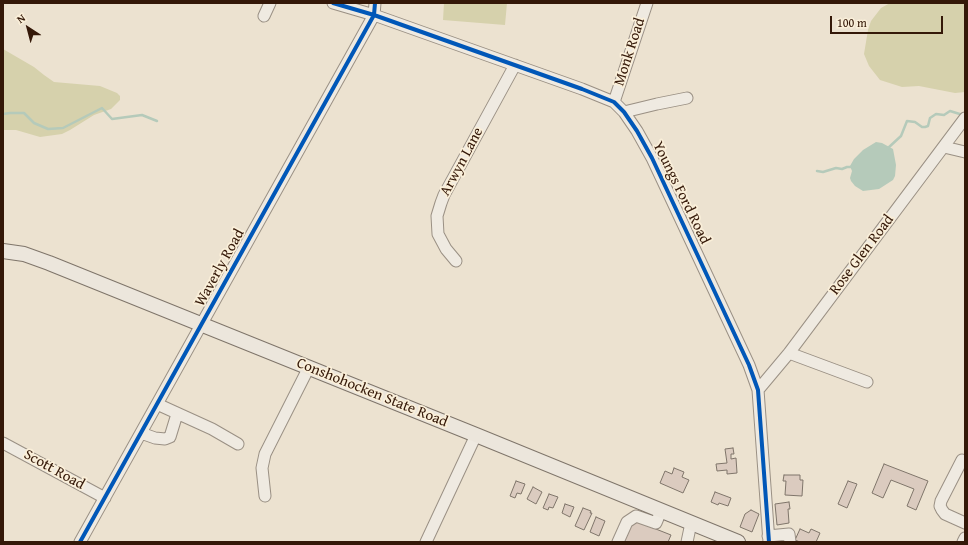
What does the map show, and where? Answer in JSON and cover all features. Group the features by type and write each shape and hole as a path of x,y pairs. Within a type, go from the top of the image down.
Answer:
{"main road":[{"name":"Conshohocken State Road","path":"3,251 36,258 309,367 738,542"}],"street":[{"path":"264,16 270,3"},
{"name":"Youngs Ford Road","path":"333,3 582,88 614,102 624,112 652,158 743,352 758,390 769,539"},
{"name":"Waverly Road","path":"80,542 374,16 375,3"},
{"name":"Monk Road","path":"614,102 647,3"},
{"name":"Arwyn Lane","path":"456,262 446,249 438,234 437,216 444,195 515,65"},
{"path":"624,112 687,98"},
{"name":"Rose Glen Road","path":"758,390 789,353 965,118"},
{"path":"944,147 965,152"},
{"path":"789,353 867,382"},
{"path":"265,496 262,468 265,454 309,367"},
{"path":"157,404 212,429 238,444"},
{"path":"141,433 155,438 165,439 170,437 177,414"},
{"path":"426,542 476,435"},
{"name":"Scott Road","path":"3,443 104,498"},
{"path":"962,460 941,501 940,506 945,514 965,523"},
{"path":"618,542 627,522 636,516 656,522 661,511"},
{"path":"687,542 691,523"},
{"path":"769,539 789,534 790,542"},
{"path":"963,542 965,538"}],"shaded area":[{"path":"444,3 507,3 505,25 443,20"},
{"path":"890,3 965,3 965,92 955,93 919,86 902,87 880,80 869,66 864,54 871,21 881,8"},
{"path":"3,49 34,67 54,82 100,86 117,93 120,96 120,100 111,109 94,115 62,134 40,137 16,130 3,130"},
{"path":"876,142 882,143 893,149 896,165 895,176 893,180 879,189 863,191 855,186 851,181 850,178 852,171 850,166 854,159 863,150"}],"building":[{"path":"733,448 734,454 731,454 731,459 736,458 737,473 727,474 727,470 717,471 716,464 727,463 725,449"},
{"path":"884,464 928,481 916,510 907,506 914,489 891,480 883,498 872,493"},
{"path":"674,468 684,472 682,477 689,480 683,493 660,483 665,471 672,474"},
{"path":"784,475 800,475 800,480 803,480 802,496 785,495 786,481 783,481"},
{"path":"516,481 525,484 521,494 517,493 515,498 510,496"},
{"path":"848,481 857,484 847,508 838,504"},
{"path":"533,487 542,492 536,504 527,499"},
{"path":"715,492 731,498 728,506 719,503 718,505 711,502"},
{"path":"549,494 558,497 553,508 549,507 548,510 543,508"},
{"path":"789,502 789,523 777,525 775,504"},
{"path":"565,504 574,507 570,517 562,513"},
{"path":"583,508 591,511 590,513 592,513 584,530 575,526"},
{"path":"751,510 759,514 752,532 740,527 745,514"},
{"path":"596,517 605,521 599,536 590,532"},
{"path":"633,520 671,535 668,542 624,542"},
{"path":"800,529 809,533 811,529 820,533 816,542 800,542 795,540"}],"waterway":[{"path":"3,114 24,113 34,123 48,129 63,128 102,108 112,119 142,115 157,121"},
{"path":"888,148 901,136 907,121 915,122 922,127 925,127 928,126 930,118 936,114 944,115 950,111 963,115"},
{"path":"817,171 823,172 836,168 842,169 853,167"}],"cycle path":[{"path":"333,3 374,15 582,89 614,102 624,112 637,131 652,158 749,365 758,390 769,542"},
{"path":"80,542 374,15 375,3"}]}
